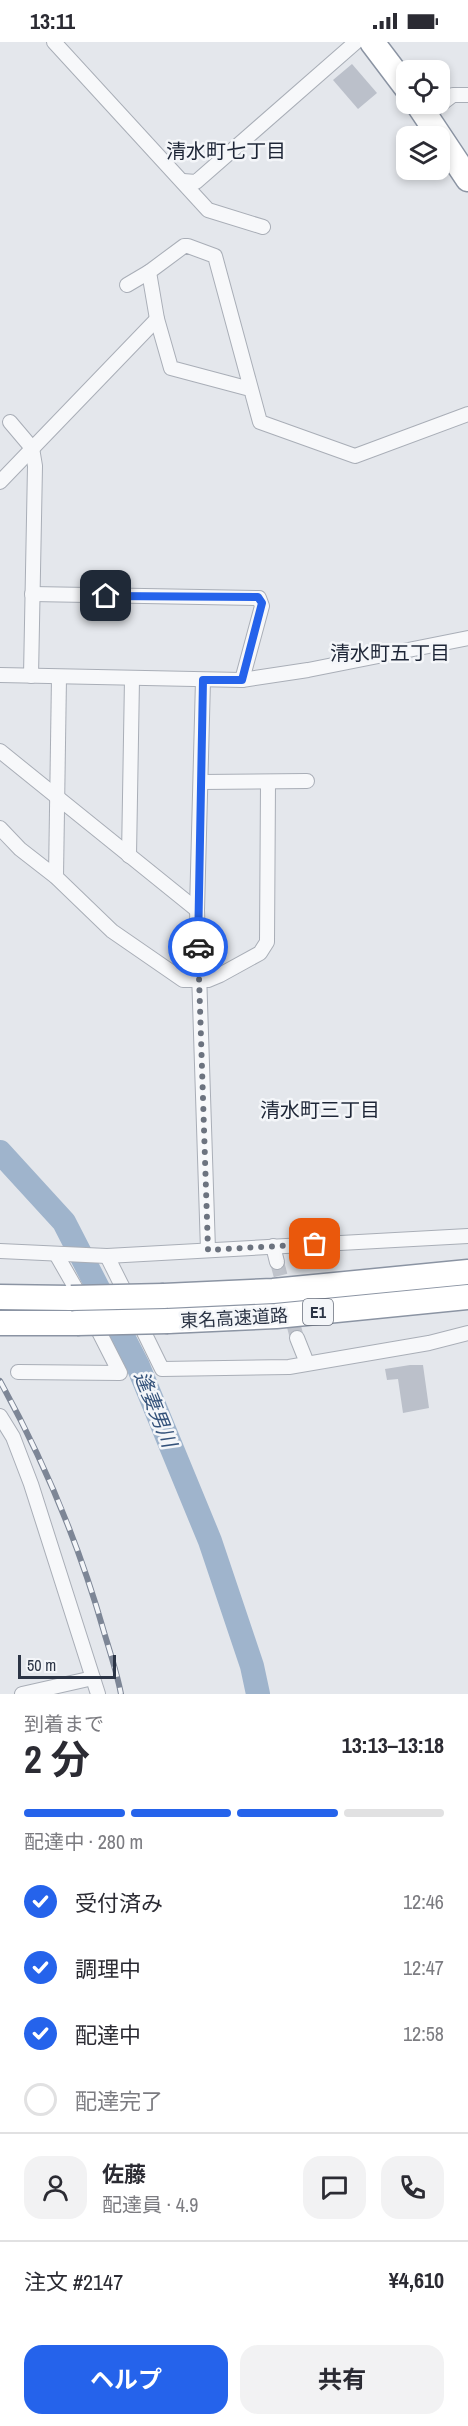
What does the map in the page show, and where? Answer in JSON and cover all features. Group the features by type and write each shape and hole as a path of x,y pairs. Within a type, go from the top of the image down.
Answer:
{"highway":[{"path":"372,42 396,74"},
{"path":"426,114 468,179"},
{"name":"東名高速道路","path":"0,1296 72,1298 273,1291 468,1272"},
{"name":"東名高速道路","path":"0,1323 168,1322 276,1316 468,1297"}],"street":[{"path":"54,42 208,210 263,227"},
{"path":"183,181 196,182 356,42"},
{"path":"450,96 468,95"},
{"path":"127,285 184,246 215,256 260,422 355,456 468,414"},
{"path":"148,272 157,319 171,368 250,389"},
{"path":"0,482 157,319"},
{"path":"10,422 32,448 35,466 31,676"},
{"path":"33,594 259,598 261,606 242,680"},
{"path":"0,675 242,680 320,668 468,638"},
{"path":"56,877 59,677"},
{"path":"129,856 132,679"},
{"path":"203,680 197,910 208,1250"},
{"path":"0,751 197,910"},
{"path":"202,782 307,781"},
{"path":"0,828 20,849 56,877 112,931 148,955 176,978 183,981 208,980 260,952 267,942 268,783"},
{"path":"0,1251 105,1256 468,1236"},
{"path":"273,1246 277,1262"},
{"path":"18,1372 120,1372 60,1254"},
{"path":"105,1256 162,1369 289,1367 429,1343 468,1333"},
{"path":"297,1338 308,1363"},
{"path":"0,1416 13,1437 31,1484 98,1694"},
{"path":"22,1694 93,1678"}],"building":[{"path":"352,64 377,93 358,109 333,80"},
{"path":"423,1365 429,1408 403,1413 398,1379 387,1380 385,1369"}],"waterway":[{"name":"逢妻男川","path":"0,1152 64,1222 138,1366 210,1541 252,1666 258,1694"}],"tunnel":[{"path":"277,1262 297,1338"}],"railway":[{"path":"0,1381 46,1472 72,1535 94,1599 121,1694"}],"way so far":[{"path":"198,947 208,1250 315,1244"}],"district":[{"name":"清水町七丁目","path":"226,150"},
{"name":"清水町五丁目","path":"390,652"},
{"name":"清水町三丁目","path":"320,1109"}],"route":[{"path":"106,596 258,597 262,603 242,680 203,680 198,947"}]}
